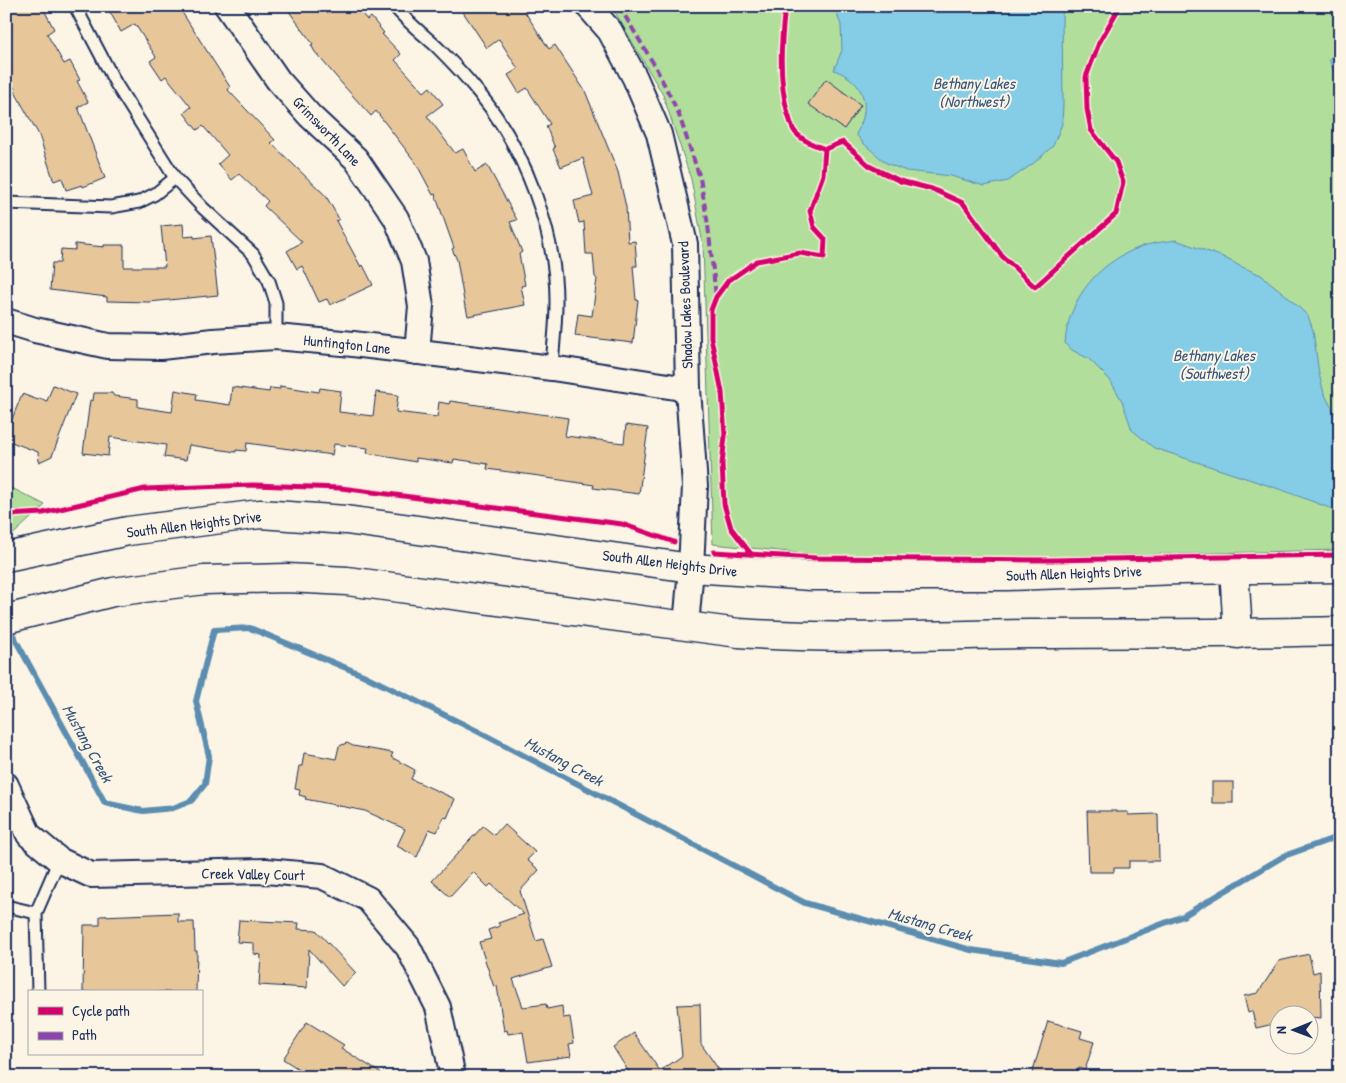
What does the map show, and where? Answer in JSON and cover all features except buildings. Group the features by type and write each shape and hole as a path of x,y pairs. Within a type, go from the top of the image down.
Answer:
{"main road":[{"name":"South Allen Heights Drive","path":"11,556 128,531 260,514 346,520 691,568 811,576 1029,575 1234,568 1340,568"},
{"path":"1234,568 1238,634"},
{"path":"6,619 113,592 204,580 286,578 347,581 739,633 792,637 1238,634 1340,631"}],"street":[{"name":"Grimsworth Lane","path":"227,6 278,80 310,116 356,159 396,218 414,261 421,306 417,352"},
{"name":"Shadow Lakes Boulevard","path":"588,6 610,31 635,78 659,134 685,244 688,389 695,486 686,626"},
{"name":"Huntington Lane","path":"6,322 108,346 161,347 213,340 276,337 352,344 552,368 688,389"},
{"name":"Creek Valley Court","path":"6,785 11,809 29,835 60,860 90,875 266,871 322,876 368,899 408,948 438,1006 453,1077"}],"lane":[{"path":"75,6 116,84 175,178 203,208 254,254 269,281 276,303 276,337"},
{"path":"394,6 402,16 439,49 480,94 522,158 539,207 554,272 556,303 552,368"},
{"path":"6,203 111,208 139,202 155,194 175,178"},
{"path":"38,990 36,913 60,860"},
{"path":"6,906 36,913"}],"green space":[{"path":"610,6 1340,6 1340,550 875,561 713,544 703,245 691,179 663,95"},
{"path":"6,485 45,505 6,541"}],"water":[{"name":"Bethany Lakes (Northwest)","path":"834,6 1063,6 1062,124 1053,146 1034,163 1008,181 984,186 951,176 906,171 886,163 862,142 856,134 864,114 863,96 859,88 845,75 834,70 842,50 841,25"},
{"path":"1340,48 1340,88 1329,59"},
{"name":"Bethany Lakes (Southwest)","path":"1176,240 1223,257 1261,275 1308,316 1313,330 1319,374 1324,393 1340,424 1340,512 1285,491 1154,448 1132,430 1122,401 1110,380 1089,359 1065,344 1072,312 1087,285 1098,274 1110,263 1138,248"}],"waterway":[{"name":"Mustang Creek","path":"8,626 105,803 143,811 173,808 191,801 205,784 209,756 196,701 214,630 250,628 363,675 477,731 805,903 971,950 1061,963 1183,916 1284,856 1340,836"}],"marked path":[{"path":"619,6 655,66 678,112 700,178 708,225 716,297"}],"cycle path":[{"path":"785,6 782,46 783,87 792,128 795,132 805,140 825,149 843,142 871,167 900,181 932,189 963,203 1002,256 1035,287 1116,214 1123,182 1116,162 1091,130 1087,109 1086,77 1099,43 1120,6"},
{"path":"751,554 731,528 724,504 722,464 725,436 722,392 711,338 711,310 716,297 728,281 757,261 800,253 824,257 825,239 814,227 810,211 823,175 825,149"},
{"path":"6,515 43,513 145,489 253,485 341,488 622,524 674,542"},
{"path":"714,552 817,558 1051,560 1340,555"}]}
